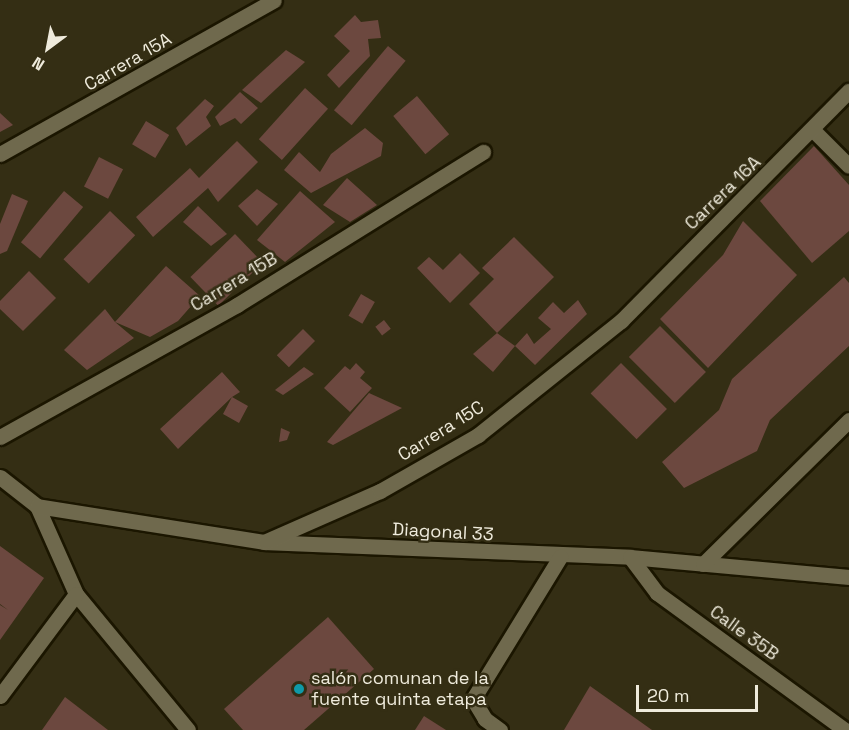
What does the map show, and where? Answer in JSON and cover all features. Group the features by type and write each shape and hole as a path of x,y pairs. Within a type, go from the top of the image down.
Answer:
{"street":[{"name":"Carrera 15A","path":"0,154 274,0"},
{"name":"Carrera 16A","path":"621,321 814,131 849,91"},
{"path":"814,131 849,166"},
{"name":"Carrera 15B","path":"0,437 237,305 483,152"},
{"name":"Carrera 15C","path":"264,542 380,491 478,435 621,321"},
{"path":"703,564 849,420"},
{"path":"0,477 37,506 76,594 188,730"},
{"name":"Diagonal 33","path":"37,506 264,542 560,557 630,557 849,577"},
{"path":"500,730 485,719 473,699 481,679 560,557"},
{"name":"Calle 35B","path":"630,557 657,594 845,730"},
{"path":"0,696 76,594"}],"building":[{"path":"355,15 361,22 378,20 381,38 368,39 370,56 339,88 327,75 350,51 334,36"},
{"path":"388,46 406,61 352,125 334,110"},
{"path":"286,50 305,62 261,103 242,90"},
{"path":"305,88 328,109 282,160 259,139"},
{"path":"240,92 258,108 241,124 235,118 220,126 215,117"},
{"path":"417,96 449,134 425,154 393,116"},
{"path":"205,99 214,106 206,117 211,126 186,146 176,128"},
{"path":"0,113 13,125 0,132"},
{"path":"146,121 169,135 155,158 132,144"},
{"path":"365,128 383,143 381,156 311,193 284,170 299,152 320,172 331,154"},
{"path":"237,141 258,162 218,202 208,188 153,237 136,217 190,168 199,178"},
{"path":"814,146 849,185 849,231 812,263 760,201"},
{"path":"99,157 123,169 108,199 84,186"},
{"path":"347,178 377,205 350,222 323,205"},
{"path":"257,189 278,204 257,226 238,206"},
{"path":"64,191 83,207 40,258 21,242"},
{"path":"300,191 335,222 285,262 257,240"},
{"path":"12,194 28,201 7,251 0,254 0,224"},
{"path":"198,206 227,234 211,246 183,222"},
{"path":"110,211 135,235 89,284 63,259"},
{"path":"743,221 797,275 708,368 660,319 723,255"},
{"path":"235,234 263,263 218,306 190,277"},
{"path":"514,237 554,277 497,333 469,304 494,279 482,268"},
{"path":"460,253 480,273 450,303 417,268 429,257 443,270"},
{"path":"166,266 200,296 178,321 150,337 115,322"},
{"path":"29,271 56,298 23,331 0,309 0,301"},
{"path":"844,277 849,283 849,346 770,420 757,451 684,488 662,462 719,410 732,379"},
{"path":"361,294 375,302 362,324 348,316"},
{"path":"578,300 587,314 535,365 515,346 527,333 534,344 551,329 538,318 553,302 564,313"},
{"path":"105,309 115,322 134,338 87,370 64,350"},
{"path":"384,320 391,329 382,335 375,327"},
{"path":"660,326 706,372 675,403 629,357"},
{"path":"303,329 315,341 289,367 277,355"},
{"path":"497,333 515,346 493,372 473,354"},
{"path":"356,363 365,372 360,378 372,388 350,412 324,388 345,366 350,370"},
{"path":"621,363 667,409 637,439 591,393"},
{"path":"304,367 314,374 283,395 275,390"},
{"path":"222,372 240,392 178,449 160,429"},
{"path":"369,393 402,408 333,445 327,442"},
{"path":"232,397 248,406 239,423 223,414"},
{"path":"281,428 290,432 287,440 279,442"},
{"path":"0,546 44,578 0,640 0,605 8,610 0,604"},
{"name":"salón comunan de la fuente quinta etapa","path":"328,617 374,669 304,730 243,730 224,709"},
{"path":"590,686 652,730 564,730"},
{"path":"65,697 108,730 42,730"},
{"path":"424,716 446,730 415,730"}],"place":[{"name":"salón comunan de la fuente quinta etapa","path":"299,689"}]}
